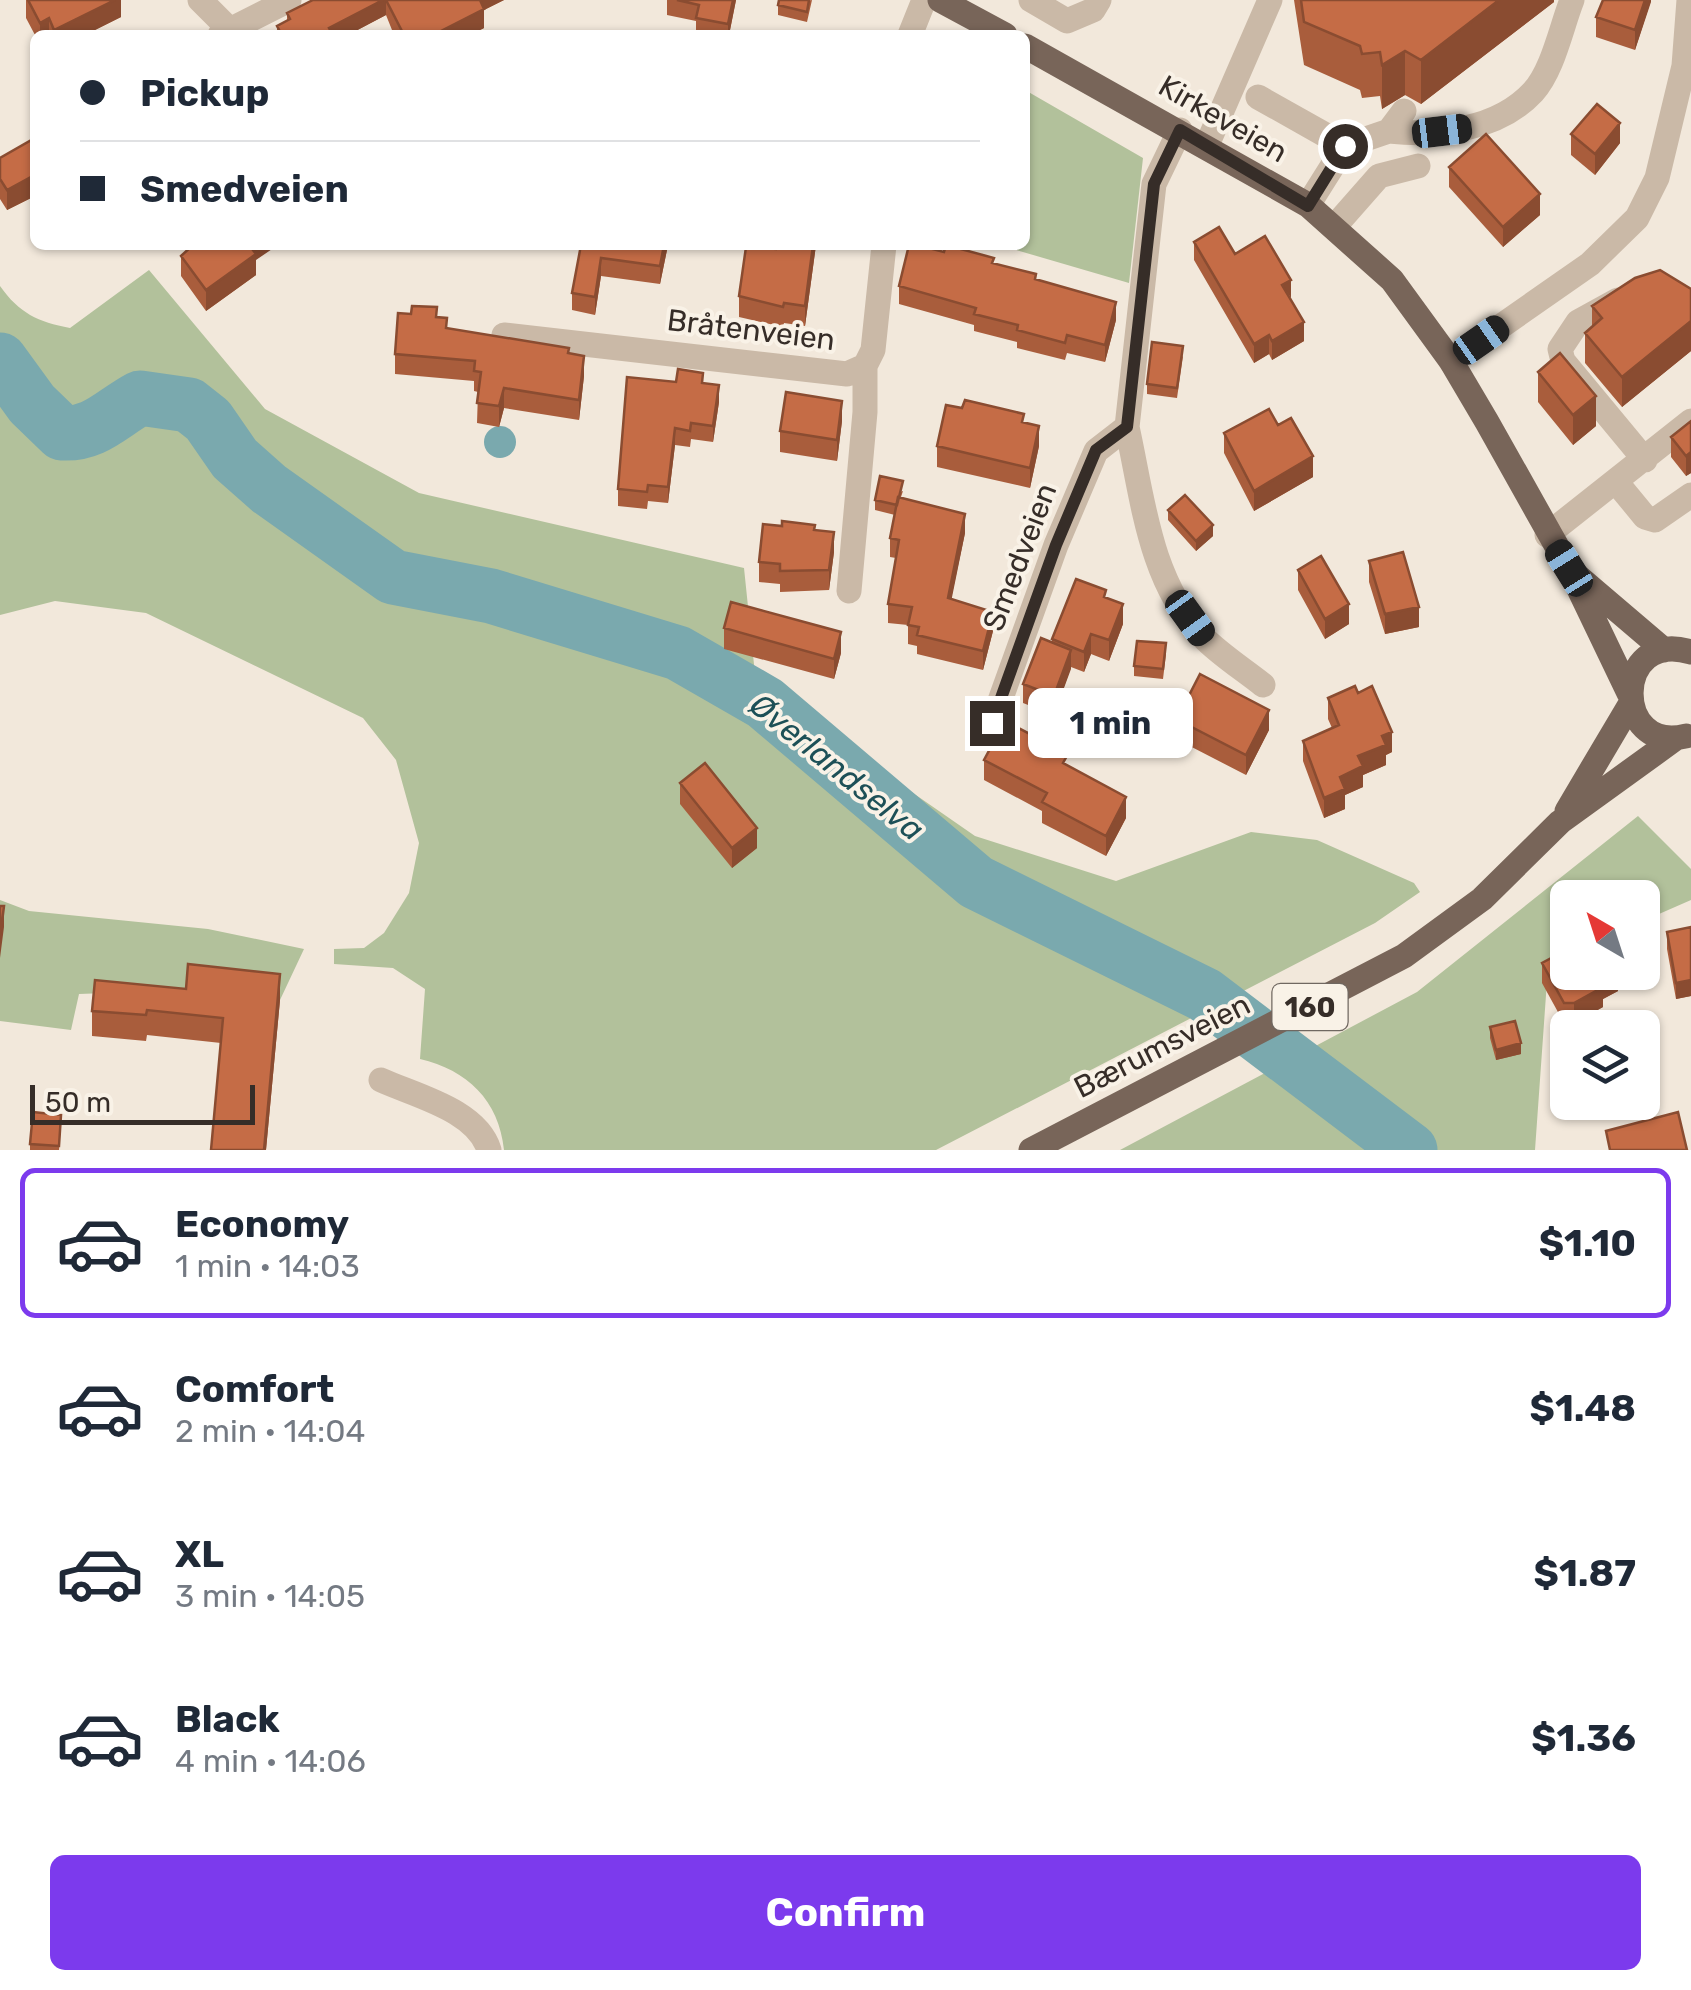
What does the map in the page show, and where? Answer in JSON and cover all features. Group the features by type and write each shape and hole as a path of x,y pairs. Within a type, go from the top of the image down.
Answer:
{"main road":[{"path":"940,0 996,30"},
{"name":"Kirkeveien","path":"1030,49 1207,145 1308,206 1392,280 1451,361 1569,568 1630,698"},
{"name":"Kirkeveien","path":"1569,568 1676,650"},
{"name":"160","path":"1685,739 1647,728 1630,698 1639,666 1676,650 1691,629"},
{"name":"Bærumsveien","path":"1560,822 1630,698"},
{"name":"Bærumsveien","path":"1031,1150 1404,956 1482,899 1560,822 1685,739"}],"street":[{"path":"200,0 226,30"},
{"path":"234,30 289,0"},
{"path":"912,30 924,0"},
{"path":"1031,0 1067,21 1094,10 1099,0"},
{"path":"1207,145 1270,0"},
{"path":"1308,206 1345,146 1396,120 1418,134 1466,128 1514,108 1534,90 1572,0"},
{"path":"1451,361 1590,264 1637,218 1657,178 1684,66 1689,0"},
{"path":"1258,96 1345,146"},
{"path":"1180,130 1154,184 1127,427 1149,536 1178,601 1202,636 1262,685"},
{"path":"1335,226 1379,176 1418,166"},
{"name":"Bråtenveien","path":"504,335 847,374 865,366 872,350 883,250"},
{"path":"1645,460 1563,361 1560,349 1578,322 1648,284"},
{"path":"848,591 866,412 865,366"},
{"path":"1547,535 1617,484 1691,421"},
{"name":"Smedveien","path":"992,723 1056,545 1096,450 1127,427"},
{"path":"1617,484 1645,518 1655,520 1691,496"},
{"path":"381,1080 472,1122 484,1135 489,1150"}],"green space":[{"path":"1030,93 1143,158 1129,283 1016,250 1030,250"},
{"path":"149,270 265,409 419,493 744,568 755,674 864,759 975,836 1116,881 1251,832 1317,840 1414,883 1420,892 1375,923 936,1150 504,1150 495,1116 478,1090 452,1071 420,1059 425,989 393,968 334,964 334,949 364,948 384,933 409,893 419,843 396,760 363,718 146,613 55,601 0,615 0,286 30,315 70,328"},
{"path":"1638,816 1691,869 1691,900 1660,914 1660,880 1558,880"},
{"path":"1550,886 1550,979 1535,1150 1120,1150 1417,992"},
{"path":"0,900 29,911 208,929 304,949 280,1000 188,990 79,994 71,1030 0,1021"}],"water":[{"path":"500,426 511,431 516,442 511,453 500,458 489,453 484,442 489,431"}],"building":[{"path":"28,0 115,0 54,30 49,18 40,23"},
{"path":"313,0 383,0 330,30 279,30 277,26 290,19 287,13"},
{"path":"386,0 480,0 484,9 443,30 401,30"},
{"path":"677,0 733,0 728,24 696,18 699,5"},
{"path":"779,0 809,0 807,12 778,5"},
{"path":"1301,0 1499,0 1421,60 1405,51 1382,65 1380,52 1362,54 1360,46 1304,22"},
{"path":"1603,0 1645,0 1635,30 1596,17"},
{"path":"1597,104 1620,123 1595,154 1571,134"},
{"path":"1486,134 1540,194 1503,227 1449,167"},
{"path":"30,141 30,178 7,190 0,179 0,158"},
{"path":"1219,227 1235,254 1265,236 1291,280 1282,285 1304,322 1272,341 1269,335 1254,344 1194,242"},
{"path":"188,250 253,250 256,254 206,290 181,256"},
{"path":"580,250 663,250 660,266 601,258 595,297 572,293"},
{"path":"746,250 812,250 805,306 784,303 783,307 739,296"},
{"path":"908,250 964,250 994,258 992,263 1036,274 1035,279 1116,302 1105,345 1067,335 1065,343 974,314 976,308 899,286"},
{"path":"1660,270 1691,289 1691,321 1622,377 1585,333 1602,318 1592,306 1635,278"},
{"path":"412,306 437,307 436,317 447,318 446,328 569,348 568,353 584,356 579,400 504,388 499,406 477,403 481,372 474,371 475,361 395,354 398,313 411,314"},
{"path":"1152,342 1183,346 1177,388 1147,384"},
{"path":"1560,353 1596,396 1573,415 1538,372"},
{"path":"678,369 703,373 702,383 719,385 713,426 691,423 690,431 675,428 668,487 648,485 647,492 618,489 627,377 676,382"},
{"path":"786,392 842,401 837,440 780,431"},
{"path":"965,400 1024,414 1022,422 1039,426 1030,468 937,446 946,405 962,408"},
{"path":"1269,409 1278,425 1291,418 1313,456 1254,491 1224,433"},
{"path":"1691,421 1691,452 1686,456 1671,437"},
{"path":"880,476 903,481 897,505 875,500"},
{"path":"1185,495 1213,525 1196,541 1168,510"},
{"path":"898,497 965,514 948,598 993,612 983,651 917,635 919,627 908,625 912,607 888,604 899,540 890,538"},
{"path":"782,521 834,532 829,570 780,571 780,564 759,562 763,524 782,526"},
{"path":"1403,552 1419,607 1385,614 1369,561"},
{"path":"1321,556 1349,604 1325,619 1298,570"},
{"path":"1076,579 1106,590 1104,597 1123,604 1109,640 1091,634 1084,652 1052,639"},
{"path":"731,602 841,632 834,659 724,628"},
{"path":"1041,638 1071,650 1054,696 1023,684"},
{"path":"1137,641 1166,643 1163,669 1134,666"},
{"path":"1200,674 1269,710 1246,755 1182,722 1187,714 1181,711"},
{"path":"1355,686 1358,693 1372,686 1392,732 1382,736 1386,745 1358,756 1363,766 1340,777 1345,789 1324,798 1303,741 1339,725 1328,698"},
{"path":"1005,721 1068,754 1063,763 1126,797 1106,836 1042,802 1047,793 984,760"},
{"path":"705,763 757,828 732,848 680,783"},
{"path":"0,906 4,906 0,938"},
{"path":"1691,927 1691,980 1676,983 1667,932"},
{"path":"1550,959 1550,978 1542,963"},
{"path":"188,964 280,974 264,1150 211,1150 223,1018 147,1010 146,1015 92,1011 95,980 186,989"},
{"path":"1557,990 1598,990 1574,1003 1564,1003"},
{"path":"1515,1021 1521,1043 1496,1050 1490,1027"},
{"path":"33,1112 61,1115 59,1146 30,1144"},
{"path":"1678,1112 1687,1150 1610,1150 1606,1131 1660,1120"}],"waterway":[{"name":"Øverlandselva","path":"0,360 32,404 62,433 94,427 140,398 189,405 208,420 235,459 269,489 393,577 491,596 678,653 765,703 976,882 1205,995 1410,1150"}],"route":[{"path":"992,723 1056,545 1096,450 1127,427 1139,288 1154,184 1180,130 1308,206 1345,146"}]}
